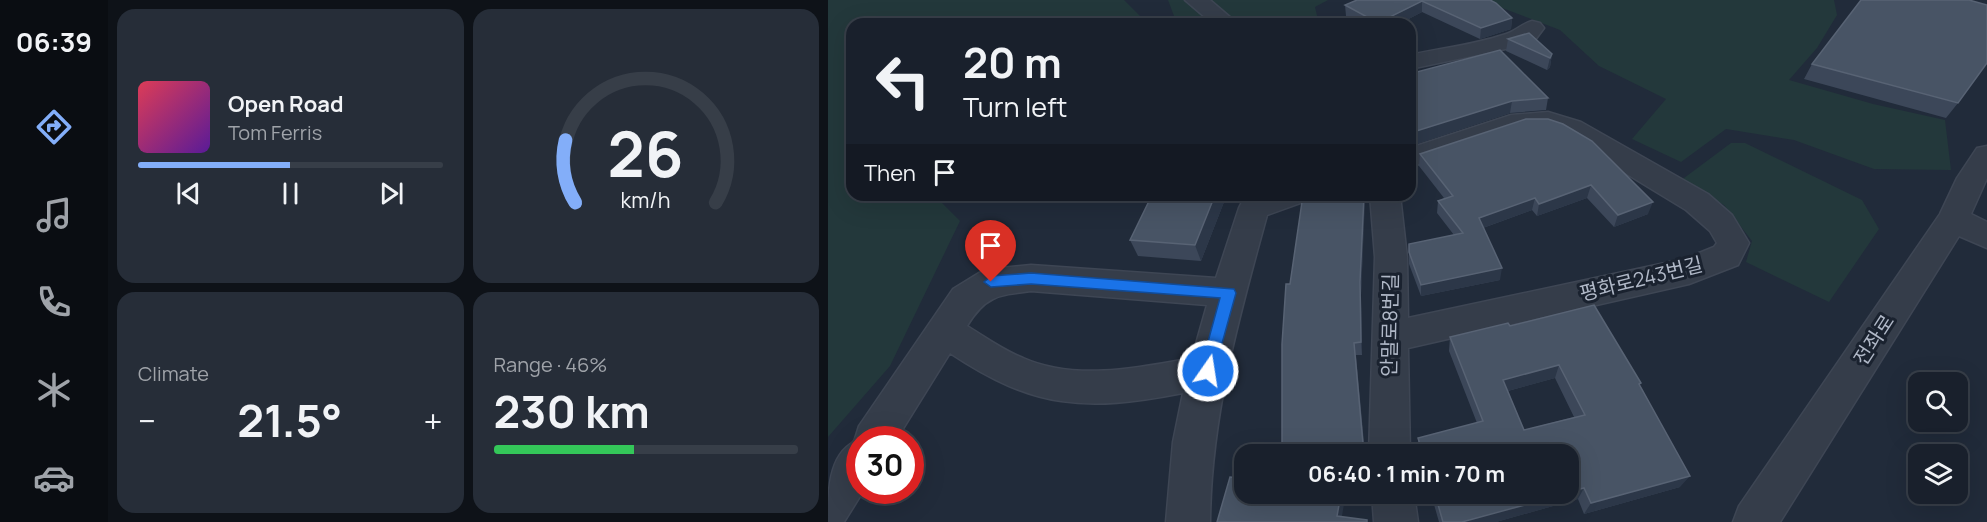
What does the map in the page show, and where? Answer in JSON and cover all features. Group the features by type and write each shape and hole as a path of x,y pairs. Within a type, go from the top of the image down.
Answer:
{"street":[{"path":"1196,0 1219,18"},
{"path":"1416,61 1507,42 1527,35 1532,28"},
{"name":"평화로243번길","path":"1390,337 1689,271 1726,256 1733,243 1721,223 1697,202 1571,128 1548,120 1521,121 1416,156"},
{"name":"전좌로","path":"1755,522 1953,219 1972,178 1987,155"},
{"name":"안말로8번길","path":"1386,201 1391,257 1389,444"},
{"path":"1188,522 1187,483 1197,417 1229,293 1256,202"},
{"path":"1953,219 1987,236"},
{"path":"882,426 965,299 991,282 1031,278 1229,293"},
{"path":"945,331 1016,373 1057,384 1094,388 1134,385 1208,371"},
{"path":"828,508 846,481"},
{"path":"1394,504 1396,522"}],"green space":[{"path":"828,0 1124,0 1142,18 846,18 846,201 940,201 960,221 890,366 828,437"},
{"path":"1168,0 1328,0 1315,7 1318,18 1175,18"},
{"path":"1481,0 1834,0 1837,15 1817,48 1789,80 1873,104 1945,120 1951,170 1874,169 1794,140 1726,129 1681,162 1632,139 1666,99 1599,66 1560,30"},
{"path":"1731,143 1745,143 1862,200 1879,229 1829,302 1746,262 1752,241 1724,205 1680,181"}],"building":[{"path":"1357,0 1490,0 1512,18 1481,28 1422,1 1388,18 1369,18 1345,5"},
{"path":"1861,0 1969,0 1987,5 1987,63 1958,103 1812,64"},
{"path":"1529,33 1552,54 1550,58 1508,39"},
{"path":"1500,50 1548,98 1512,101 1416,131 1417,72"},
{"path":"1526,119 1548,119 1563,124 1592,141 1653,202 1618,215 1591,185 1539,204 1535,198 1479,218 1502,268 1421,285 1409,252 1409,244 1463,233 1438,201 1453,196 1420,154"},
{"path":"1149,201 1213,201 1195,245 1130,240"},
{"path":"1302,201 1364,201 1360,282 1361,342 1354,343 1363,444 1282,444 1282,344 1286,284 1290,284"},
{"path":"1594,305 1641,383 1639,384 1690,476 1591,503 1584,488 1579,489 1579,444 1420,444 1418,438 1483,421 1450,337 1508,323 1510,326","holes":["1559,365 1585,415 1524,430 1503,380"]},
{"path":"1230,477 1234,478 1234,504 1339,504 1337,516 1367,520 1367,522 1217,522"},
{"path":"1438,504 1528,504 1462,522 1443,522"}],"route":[{"path":"991,282 1031,278 1229,293 1208,371"}]}
